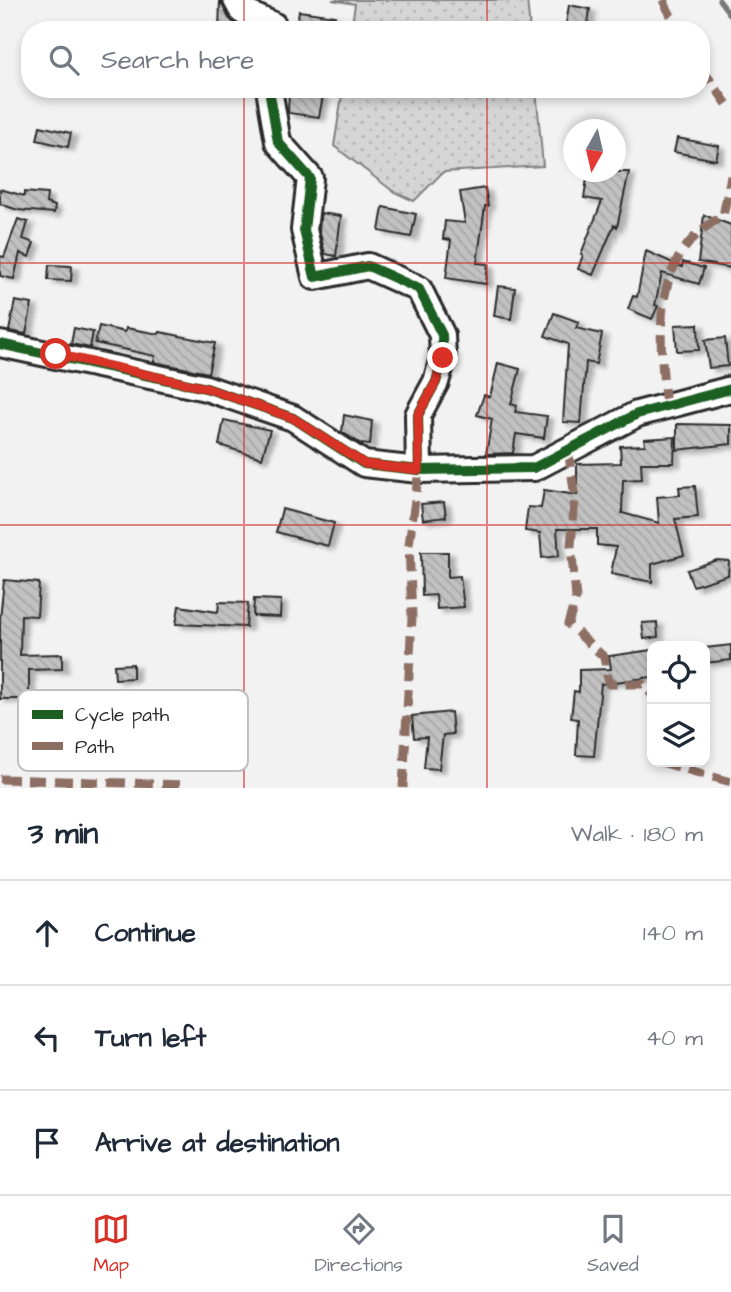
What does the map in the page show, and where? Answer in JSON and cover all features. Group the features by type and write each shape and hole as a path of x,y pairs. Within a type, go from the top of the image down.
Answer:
{"street":[{"path":"236,0 242,11 264,21"},
{"path":"271,98 278,142 310,178 304,230 315,277 369,266 419,289 442,335 443,358 436,382 418,415 419,470"},
{"path":"0,344 206,388 293,418 365,464 419,470 534,468 636,414 731,389"}],"shaded area":[{"path":"332,0 527,0 529,21 352,21 355,4"},
{"path":"342,98 537,98 543,166 443,172 414,201 394,192 334,146"}],"building":[{"path":"220,0 233,21 219,21"},
{"path":"569,5 590,9 588,21 566,21"},
{"path":"299,11 335,16 334,21 297,21"},
{"path":"289,98 323,98 319,117 288,113"},
{"path":"40,126 71,133 68,147 37,140"},
{"path":"677,138 719,146 716,160 674,152"},
{"path":"626,172 629,172 617,227 614,225 593,275 578,269 583,255 581,254 602,201 584,198 586,182 626,182"},
{"path":"485,188 488,206 485,206 477,263 488,264 486,284 446,278 451,240 443,239 445,221 465,223 460,192"},
{"path":"0,189 24,196 24,192 47,194 46,203 55,206 54,213 18,210 0,204"},
{"path":"383,207 416,214 411,237 379,231"},
{"path":"321,213 341,216 336,256 325,254 319,229"},
{"path":"704,215 731,225 731,268 698,262"},
{"path":"18,219 28,222 23,239 34,243 29,257 20,253 14,279 0,276 0,256 4,257"},
{"path":"646,251 682,267 683,262 704,268 699,284 662,273 655,305 658,306 652,319 628,309 633,296 637,297"},
{"path":"49,265 72,266 71,281 48,280"},
{"path":"498,286 515,288 511,319 494,316"},
{"path":"15,301 32,304 26,334 9,331"},
{"path":"554,313 579,322 576,328 602,334 596,364 586,362 581,423 563,422 568,344 545,336"},
{"path":"698,324 699,350 677,351 675,325"},
{"path":"99,326 125,332 126,328 159,334 160,332 215,343 208,373 154,362 155,356 95,343"},
{"path":"74,328 93,332 90,348 71,344"},
{"path":"725,338 728,366 709,368 705,340"},
{"path":"498,363 520,369 511,404 517,406 515,412 547,416 544,438 516,434 513,453 486,454 492,419 477,415 484,395 490,397"},
{"path":"344,415 372,421 370,445 361,444 342,432"},
{"path":"224,420 270,430 262,458 219,445"},
{"path":"677,424 731,425 731,444 677,450"},
{"path":"675,437 674,463 641,463 642,479 623,480 622,513 659,523 657,497 680,495 679,487 695,486 698,517 675,519 684,555 652,564 652,582 611,574 616,547 597,545 597,529 557,529 559,556 542,558 540,533 525,531 528,507 541,508 544,490 577,495 577,464 621,463 620,446 645,445 644,439"},
{"path":"444,502 446,517 423,520 421,504"},
{"path":"282,509 334,523 328,546 276,532"},
{"path":"421,552 448,552 448,577 460,576 464,607 437,609 436,595 422,596"},
{"path":"717,560 729,561 728,575 693,586 687,570"},
{"path":"4,580 39,583 37,616 21,615 20,655 62,654 62,669 29,670 29,690 18,690 18,699 0,699 0,619"},
{"path":"254,599 281,600 280,617 253,616"},
{"path":"219,602 248,603 246,627 176,624 179,606 218,612"},
{"path":"657,622 658,637 644,639 642,623"},
{"path":"731,645 731,660 710,662 710,647"},
{"path":"647,651 647,678 601,684 594,756 576,755 578,719 571,718 574,691 579,692 579,670 611,669 609,656"},
{"path":"133,664 133,678 115,679 114,665"},
{"path":"451,712 453,734 443,735 439,769 424,768 427,737 414,738 412,716"}],"waterway":[{"path":"719,0 731,16"}],"marked path":[{"path":"663,0 674,21"},
{"path":"710,80 731,110"},
{"path":"666,406 661,325 664,299 682,252 699,232 723,216 731,176"},
{"path":"568,449 575,497 571,546 576,598 568,624 604,657 609,684 643,684 647,689"},
{"path":"403,788 412,617 409,545 419,470"},
{"path":"678,767 731,782"},
{"path":"0,779 186,785 186,788"}],"cycle path":[{"path":"271,98 278,142 310,178 304,230 315,277 368,266 419,289 442,335 443,358 436,382 418,415 419,470"},
{"path":"0,344 206,388 293,418 364,464 419,470 534,468 637,414 731,389"}],"route":[{"path":"56,354 206,388 293,418 365,464 419,470 418,415 436,382 443,358"}]}
